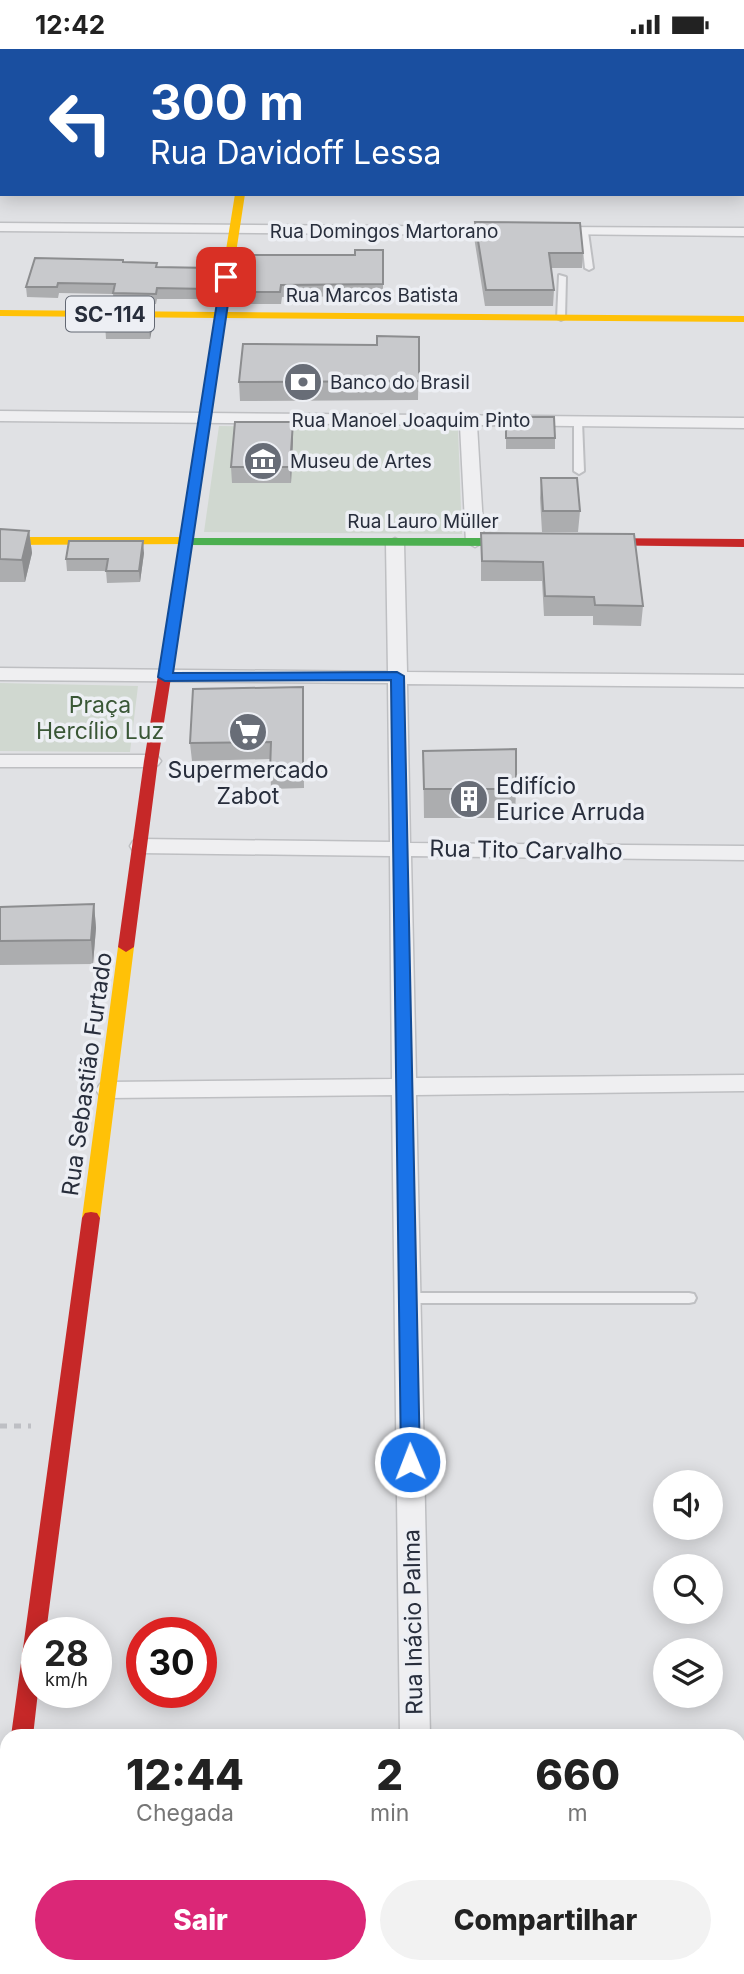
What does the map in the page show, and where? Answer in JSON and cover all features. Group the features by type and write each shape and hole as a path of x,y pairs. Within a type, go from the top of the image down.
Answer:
{"main road":[{"name":"Rua Sebastião Furtado","path":"23,1729 151,761 240,196"},
{"name":"Rua Marcos Batista","path":"0,313 744,319"},
{"name":"Rua Lauro Müller","path":"0,541 537,542"},
{"path":"578,543 744,543"}],"street":[{"path":"0,227 234,230"},
{"name":"Rua Domingos Martorano","path":"234,230 744,232"},
{"name":"Rua Manoel Joaquim Pinto","path":"0,416 744,423"},
{"path":"468,420 475,542"},
{"name":"Rua Inácio Palma","path":"395,543 415,1729"},
{"path":"0,674 744,681"},
{"path":"0,761 151,761"},
{"name":"Rua Tito Carvalho","path":"140,846 744,853"},
{"path":"108,1090 744,1083"}],"lane":[{"path":"584,232 589,268"},
{"path":"561,318 562,277"},
{"path":"578,421 579,471"},
{"path":"408,1298 689,1298"}],"green space":[{"path":"219,426 458,430 462,534 204,532"},
{"name":"Praça Hercílio Luz","path":"0,683 138,686 130,752 0,751"}],"building":[{"path":"475,222 580,223 583,253 549,253 554,290 486,290"},
{"path":"355,250 383,250 383,284 281,285 280,292 240,292 241,288 238,288 245,255 355,255"},
{"path":"35,258 123,260 157,263 156,267 212,268 208,289 157,288 156,294 113,293 115,284 58,283 57,287 26,287"},
{"path":"108,308 152,309 149,324 105,324"},
{"path":"377,336 419,337 419,381 239,382 243,344 377,345"},
{"path":"506,417 554,417 555,438 506,438"},
{"name":"Museu de Artes","path":"235,422 293,422 290,467 231,467"},
{"path":"541,478 577,478 580,511 543,511"},
{"path":"0,529 29,531 22,560 0,559"},
{"path":"481,533 634,534 643,606 595,605 594,597 545,596 543,562 482,561"},
{"path":"69,541 143,541 139,571 106,571 108,559 66,559"},
{"name":"Supermercado Zabot","path":"303,687 303,771 270,771 271,742 190,743 193,689"},
{"path":"516,749 516,789 424,789 423,751"},
{"path":"94,904 91,940 0,941 0,907"}],"traffic: fast":[{"path":"186,542 525,542"}],"traffic: slow":[{"path":"0,541 186,541 240,196"},
{"path":"0,313 221,315"},
{"path":"221,315 744,319"},
{"path":"91,1218 126,947"}],"traffic: jam":[{"path":"126,947 151,761 186,542"},
{"path":"589,542 744,543"},
{"path":"23,1729 91,1218"}],"place":[{"name":"Banco do Brasil","path":"303,382"},
{"name":"Museu de Artes","path":"263,461"},
{"name":"Supermercado Zabot","path":"248,732"},
{"name":"Edifício Eurice Arruda","path":"469,799"}],"route":[{"path":"226,277 165,677 397,676 410,1462"}]}
